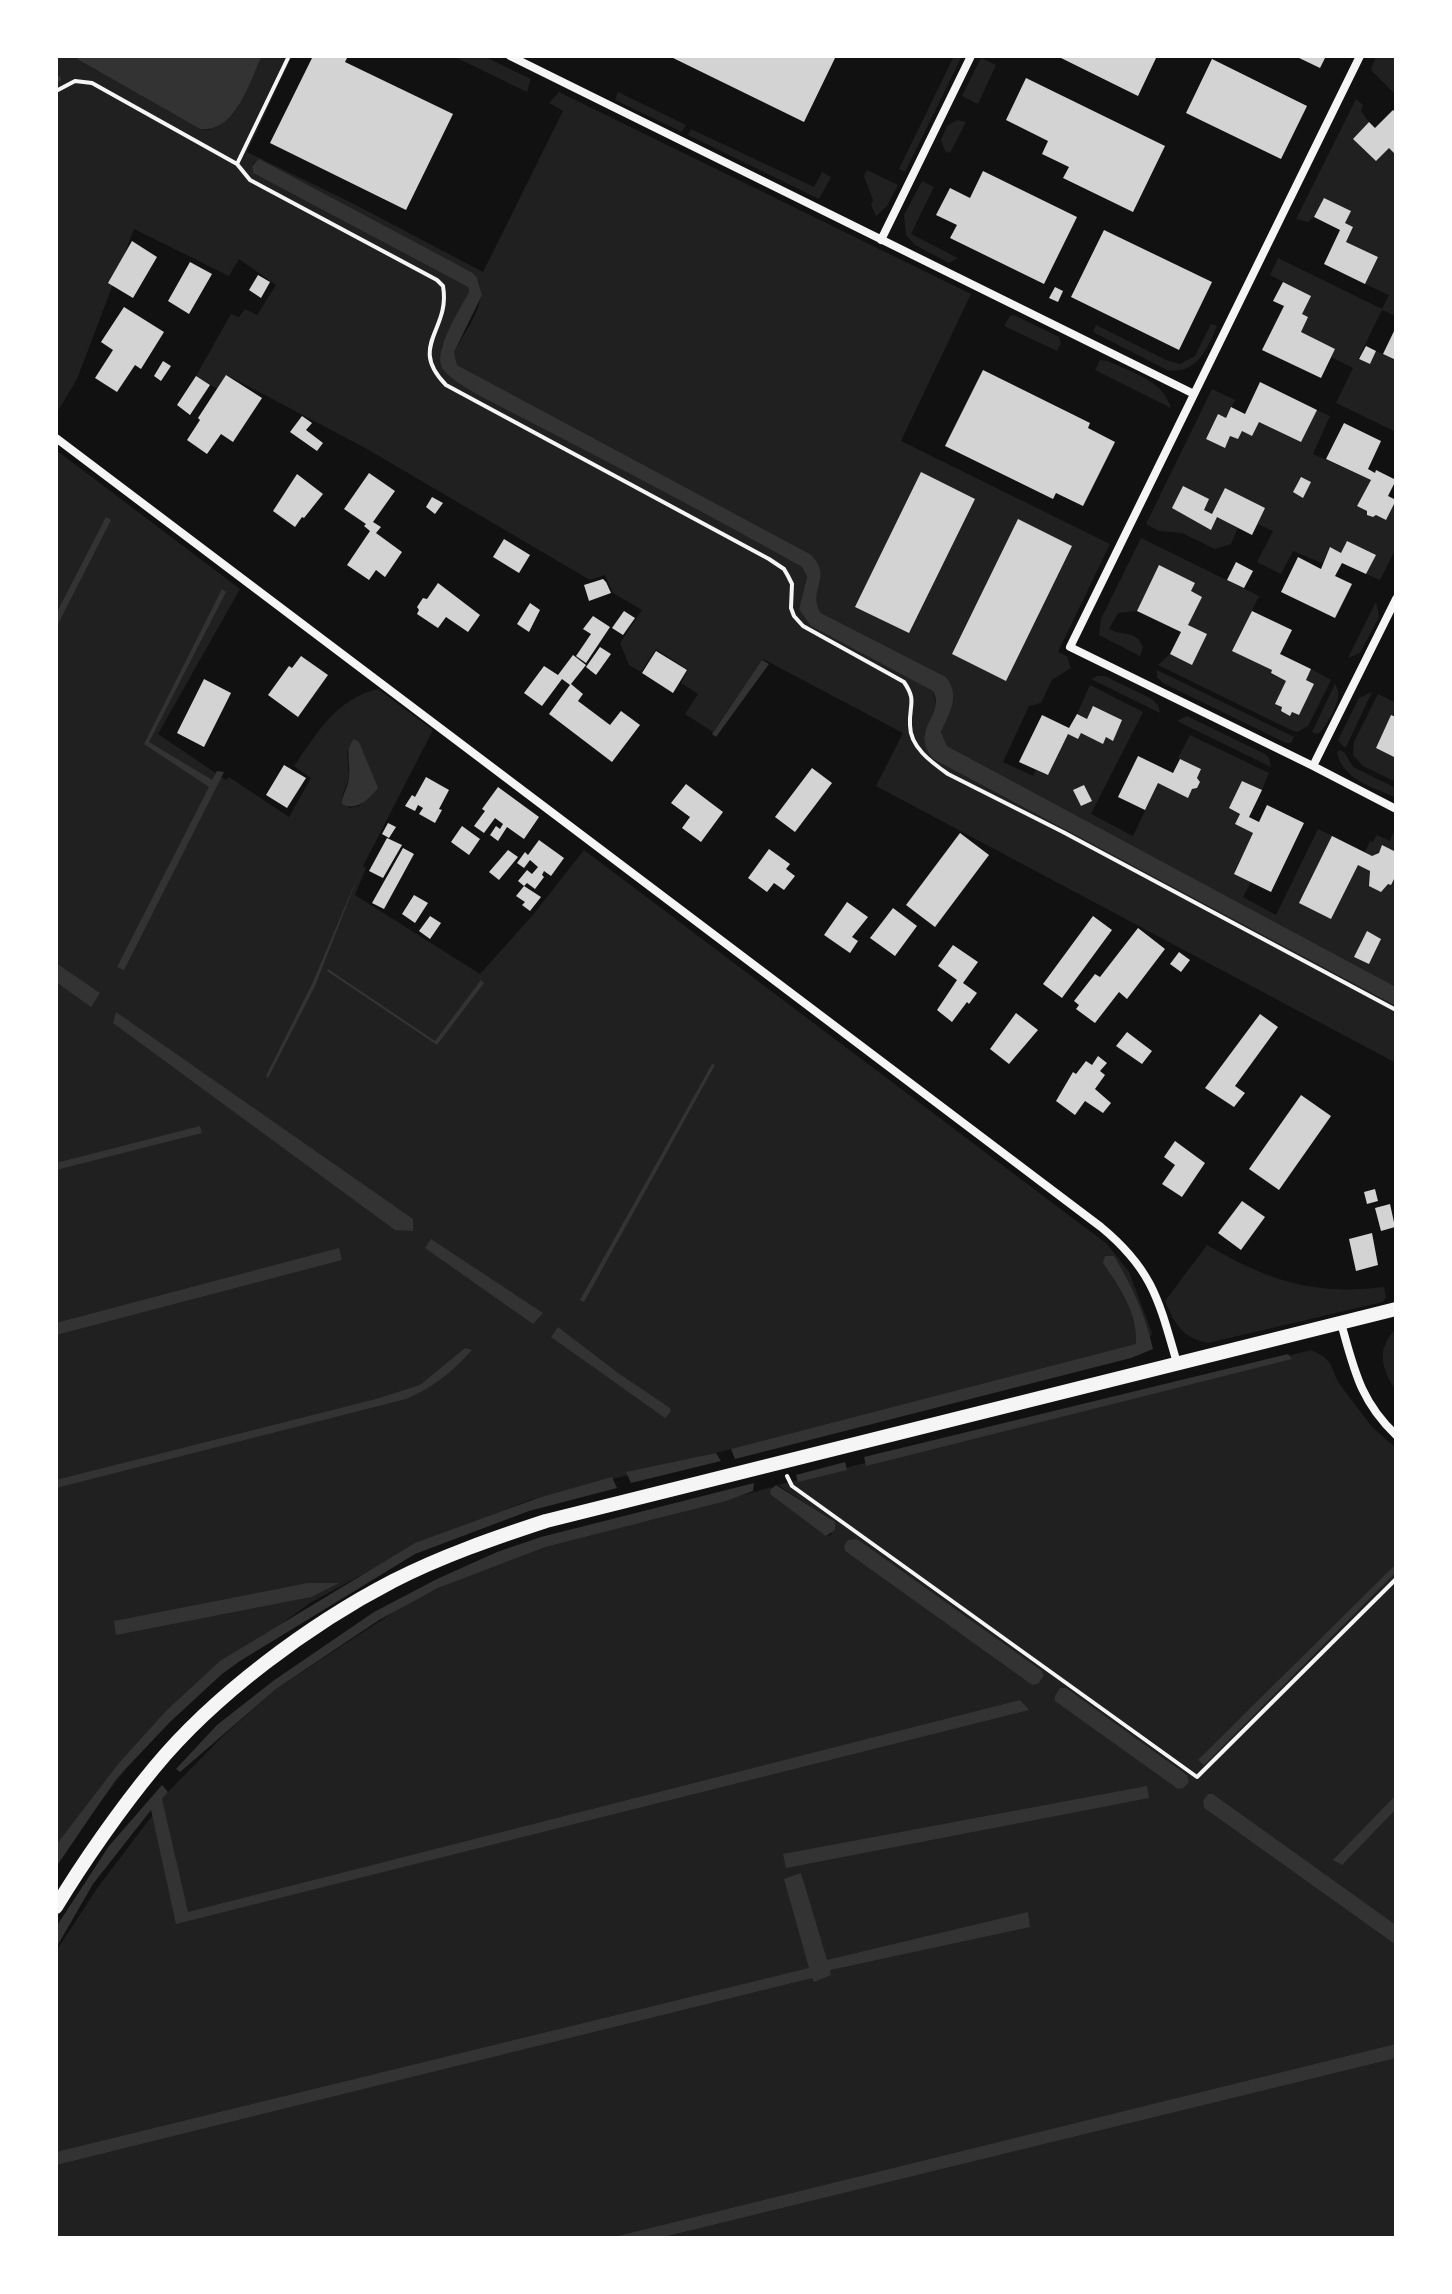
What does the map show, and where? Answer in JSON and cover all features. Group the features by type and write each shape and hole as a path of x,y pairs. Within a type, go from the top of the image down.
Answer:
{"street":[{"path":"510,56 1194,394"},
{"path":"881,240 971,56"},
{"path":"1360,56 1070,647 1396,809"},
{"path":"56,438 1101,1227 1125,1247 1142,1269 1164,1317 1177,1363"},
{"path":"1313,766 1396,599"},
{"path":"56,1907 155,1767 216,1704 285,1649 340,1611 439,1560 546,1521 1396,1309"},
{"path":"1341,1323 1355,1375 1368,1404 1396,1435"}],"path":[{"path":"237,164 289,56"},
{"path":"56,91 75,81 92,83 237,164 250,180 427,274 443,286 444,309 428,359 446,385 734,539 784,569 792,584 791,608 803,626 904,682 914,703 909,728 921,754 931,762 948,774 1396,1010"},
{"path":"779,1462 792,1486 1197,1777 1396,1579"}],"shaded area":[{"path":"56,56 79,56 77,59 200,129 209,130 234,113 262,56 292,56 247,152 483,272 563,111 549,103 559,92 971,294 901,441 1110,544 1058,652 1067,656 1071,668 1052,680 1041,703 1029,706 1003,762 1033,776 1036,770 1047,775 1068,734 1078,739 1081,733 1102,743 1106,737 1113,740 1122,720 1094,706 1087,719 1077,714 1090,685 1143,712 1091,814 1133,836 1158,783 1187,797 1192,789 1197,788 1201,769 1178,758 1190,735 1269,773 1262,790 1242,781 1229,808 1240,814 1235,824 1253,833 1234,873 1251,882 1243,897 1276,915 1318,829 1365,852 1377,835 1390,841 1393,833 1396,835 1396,987 947,746 941,732 949,711 952,690 946,677 821,613 816,598 820,572 810,554 457,365 454,352 476,313 481,292 473,273 254,162 252,166 253,173 468,287 469,292 441,348 491,402 652,483 802,567 807,577 799,609 933,691 936,705 924,734 933,759 1396,1006 1396,1063 876,786 903,733 763,659 713,732 685,714 698,694 681,683 688,670 656,649 641,672 629,665 620,643 642,610 613,593 605,575 590,580 367,449 227,375 217,389 196,376 231,314 239,317 245,309 257,315 276,285 239,259 229,276 134,229 77,379 56,414"},
{"path":"79,56 262,56 232,115 212,128 200,129 77,59"},
{"path":"453,56 483,56 531,79 527,92"},
{"path":"954,56 962,56 905,172 899,169"},
{"path":"1376,56 1396,56 1396,95 1371,70"},
{"path":"981,58 996,65 978,104 962,96"},
{"path":"618,92 686,125 682,132 615,100"},
{"path":"1356,99 1363,105 1361,111 1369,122 1353,139 1376,161 1389,148 1396,155 1396,316 1382,310 1358,359 1370,364 1376,351 1396,360 1396,432 1336,403 1353,368 1331,357 1335,349 1301,332 1302,314 1310,296 1270,275 1278,258 1382,309 1389,295 1365,284 1378,257 1346,242 1353,227 1345,223 1351,211 1324,198 1308,222 1296,219"},
{"path":"957,120 966,122 950,153 945,151 941,140 947,126"},
{"path":"691,129 814,187 822,172 831,177 819,199 688,135"},
{"path":"259,159 473,273 482,295 454,352 457,365 810,554 820,570 816,597 821,613 946,677 953,691 950,711 941,732 947,746 1396,987 1396,1006 933,759 925,738 935,708 933,691 811,626 799,609 807,577 802,567 480,396 450,377 441,365 440,357 450,328 469,292 468,287 253,173 252,166"},
{"path":"867,170 898,185 887,206 876,216 864,176"},
{"path":"922,181 934,187 911,234 958,258 949,263 915,245 906,235 904,215"},
{"path":"1014,315 1059,337 1061,343 1057,351 1004,326"},
{"path":"1211,324 1217,326 1200,358 1177,370 1167,370 1093,332 1096,325 1180,364 1195,356"},
{"path":"1100,360 1154,384 1167,398 1171,408 1095,370"},
{"path":"1212,389 1235,400 1226,418 1218,414 1206,438 1224,448 1230,436 1238,439 1242,431 1252,436 1259,422 1317,410 1330,416 1313,454 1371,480 1357,506 1367,511 1368,515 1386,520 1396,500 1396,548 1380,580 1366,574 1375,555 1347,541 1341,553 1330,547 1322,563 1293,551 1281,574 1257,562 1273,531 1258,524 1252,535 1238,528 1231,544 1215,549 1182,533 1159,531 1146,524"},
{"path":"56,450 240,589 158,734 226,780 229,777 289,817 311,778 294,766 329,718 351,700 378,689 433,730 363,866 366,868 355,895 480,974 532,916 584,850 1107,1244 1129,1272 1152,1333 1146,1344 530,1500 411,1548 310,1603 243,1652 140,1750 56,1867","holes":["347,750 372,795 359,806 349,808 342,797 349,778"]},
{"path":"106,517 111,520 56,628 56,614"},
{"path":"1141,538 1261,597 1233,651 1272,670 1271,674 1286,681 1281,711 1290,715 1292,712 1299,715 1314,684 1306,680 1311,669 1331,680 1308,726 1297,732 1291,730 1158,665 1170,654 1207,634 1188,625 1202,597 1191,591 1195,583 1160,566 1137,611 1118,613 1109,629 1137,638 1143,647 1140,656 1099,635 1101,619"},
{"path":"222,589 226,592 149,742 212,780 217,771 224,772 124,970 117,967 209,787 144,744"},
{"path":"1376,602 1379,617 1360,653 1348,658"},
{"path":"762,660 769,664 716,737 712,734"},
{"path":"1157,670 1294,737 1291,743 1163,683 1157,677"},
{"path":"1105,676 1152,699 1160,713 1091,679"},
{"path":"1335,684 1338,696 1335,708 1321,732 1312,732"},
{"path":"1372,692 1344,747 1338,740 1359,698"},
{"path":"1378,694 1396,703 1396,717 1391,715 1376,748 1396,758 1396,782 1363,766 1353,755 1354,742"},
{"path":"1187,716 1265,754 1271,767 1177,721"},
{"path":"354,739 359,742 378,788 367,800 347,806 342,804 349,778 349,748"},
{"path":"1340,750 1353,767 1396,788 1396,798 1352,776 1340,762 1337,752"},
{"path":"361,869 315,986 268,1078 266,1076 312,984"},
{"path":"56,963 100,993 91,1007 56,982"},
{"path":"328,969 435,1041 481,980 484,983 437,1045"},
{"path":"116,1012 413,1219 413,1231 395,1230 113,1023"},
{"path":"712,1064 715,1065 584,1302 580,1300"},
{"path":"200,1126 202,1133 56,1170 56,1163"},
{"path":"431,1239 543,1313 533,1324 425,1248"},
{"path":"1207,1245 1250,1268 1291,1282 1335,1289 1384,1287 1386,1297 1383,1302 1208,1343 1180,1329 1165,1301"},
{"path":"339,1248 342,1260 56,1335 56,1323"},
{"path":"1105,1256 1114,1256 1127,1278 1153,1349 1131,1358 735,1459 731,1449 1136,1344 1131,1311 1103,1263"},
{"path":"558,1327 671,1411 665,1418 551,1337"},
{"path":"1396,1329 1396,1390 1384,1366 1383,1351"},
{"path":"465,1348 472,1350 450,1372 406,1399 56,1488 56,1480 376,1399 420,1385"},
{"path":"1311,1350 1330,1363 1338,1382 1372,1427 1396,1448 1396,1925 1213,1794 1208,1794 1203,1802 1204,1808 1396,1945 1396,2238 56,2238 56,1951 98,1887 158,1808 161,1799 223,1736 276,1689 406,1604 489,1564 568,1537 656,1519 772,1487 771,1495 827,1536 831,1535 834,1522 778,1485","holes":["844,1546 1042,1671 1044,1676 1038,1684 1032,1685 845,1551","1060,1688 1066,1689 1187,1775 1189,1782"]},
{"path":"1288,1354 1292,1359 866,1466 864,1457"},
{"path":"716,1453 721,1461 631,1483 626,1472"},
{"path":"845,1462 847,1470 798,1482 796,1475"},
{"path":"612,1477 617,1488 529,1511 415,1554 240,1661 171,1721 116,1779 56,1867 56,1845 119,1763 166,1711 220,1661 415,1543 538,1498"},
{"path":"754,1483 753,1491 726,1501 545,1547 438,1588 379,1620 276,1689 180,1772 176,1769 217,1725 273,1681 374,1612 437,1579 497,1552 541,1537"},
{"path":"776,1485 835,1522 835,1530 826,1536 771,1495 770,1490"},
{"path":"857,1539 1042,1671 1044,1676 1038,1684 1032,1685 845,1551 848,1540"},
{"path":"1396,1564 1396,1572 1204,1765 1198,1760"},
{"path":"308,1583 339,1583 311,1597 116,1635 114,1621"},
{"path":"1060,1688 1066,1688 1187,1775 1189,1782 1178,1789 1055,1701"},
{"path":"1020,1700 1029,1710 176,1924 151,1810 93,1884 56,1948 56,1927 109,1846 162,1785 168,1792 162,1799 188,1912"},
{"path":"1147,1786 1149,1798 786,1868 783,1854"},
{"path":"1208,1794 1213,1794 1396,1925 1396,1945 1204,1808 1203,1801"},
{"path":"1396,1795 1396,1809 1342,1865 1333,1860"},
{"path":"801,1873 827,1960 1028,1912 1030,1927 830,1970 831,1975 814,1982 812,1978 56,2165 56,2152 809,1968 784,1879"},
{"path":"1396,2044 1396,2058 659,2238 610,2238"}],"building":[{"path":"313,56 348,56 345,62 453,114 406,210 270,143"},
{"path":"669,56 836,56 804,122"},
{"path":"1057,56 1157,56 1138,96"},
{"path":"1295,56 1326,56 1320,68"},
{"path":"1212,59 1307,106 1281,159 1186,113"},
{"path":"1026,78 1165,146 1133,212 1063,178 1069,167 1042,154 1048,141 1006,120"},
{"path":"1393,110 1396,113 1396,155 1389,148 1376,161 1353,139 1369,122 1375,128"},
{"path":"983,171 1077,217 1044,284 950,238 957,225 936,215 950,188 970,198"},
{"path":"1324,198 1351,211 1345,223 1353,227 1346,242 1378,257 1365,284 1324,264 1340,230 1314,217"},
{"path":"1104,230 1212,282 1179,350 1071,297"},
{"path":"132,241 157,257 133,298 108,283"},
{"path":"190,262 212,274 189,314 168,301"},
{"path":"258,275 270,282 261,298 249,290"},
{"path":"1283,282 1311,296 1302,314 1308,317 1301,332 1335,349 1321,378 1262,350 1284,306 1273,301"},
{"path":"1055,287 1063,291 1058,302 1049,298"},
{"path":"124,307 164,332 141,369 135,365 117,392 95,378 113,350 101,342"},
{"path":"1396,327 1396,360 1383,354"},
{"path":"1366,346 1376,351 1370,364 1359,359"},
{"path":"163,361 171,366 161,381 154,376"},
{"path":"983,370 1090,423 1088,428 1115,442 1083,506 1056,493 1053,499 945,446"},
{"path":"226,375 262,398 233,442 221,434 207,454 187,440"},
{"path":"196,376 210,385 190,415 177,405"},
{"path":"1260,382 1317,410 1301,442 1259,422 1252,436 1242,431 1238,439 1230,436 1225,448 1206,439 1218,414 1226,418 1231,407 1245,414"},
{"path":"302,416 312,423 306,430 323,443 317,451 290,432"},
{"path":"1344,423 1381,441 1368,469 1396,480 1388,496 1396,500 1386,520 1367,515 1367,511 1357,506 1371,480 1326,459"},
{"path":"921,472 975,499 909,633 855,607"},
{"path":"369,473 395,491 373,522 381,527 376,533 402,552 385,577 376,570 369,580 347,565 370,531 364,526 366,524 344,509"},
{"path":"297,474 323,494 295,527 273,511"},
{"path":"1301,477 1311,482 1303,498 1293,492"},
{"path":"1183,486 1209,499 1204,510 1212,514 1225,488 1265,508 1252,535 1217,517 1211,530 1172,508"},
{"path":"432,497 443,503 435,514 426,507"},
{"path":"1018,519 1072,546 1006,681 952,654"},
{"path":"504,539 530,555 519,573 493,557"},
{"path":"1347,541 1376,555 1366,574 1342,563 1335,576 1352,584 1335,618 1281,592 1298,557 1321,569 1330,547 1341,553"},
{"path":"1236,562 1253,571 1244,588 1227,580"},
{"path":"1159,565 1195,583 1191,591 1202,597 1188,625 1207,634 1192,665 1170,654 1181,632 1137,611"},
{"path":"603,579 611,593 589,601 584,585"},
{"path":"438,583 480,615 468,632 446,617 438,628 417,614 417,607 423,598 427,599"},
{"path":"530,603 540,610 529,632 517,624"},
{"path":"624,611 635,618 623,635 612,628"},
{"path":"1252,611 1292,630 1280,654 1311,669 1306,680 1314,684 1299,715 1292,712 1290,716 1275,704 1286,681 1271,673 1272,670 1232,651"},
{"path":"593,616 610,627 586,663 576,656 591,634 583,629"},
{"path":"600,647 611,654 596,675 586,667"},
{"path":"656,651 687,670 673,693 642,673"},
{"path":"573,655 586,665 571,684 583,694 578,701 610,725 621,711 640,725 612,762 549,714 570,685 562,679 542,706 524,693 544,666 558,675"},
{"path":"301,656 328,675 298,717 268,695 289,666 292,668"},
{"path":"204,679 231,693 204,747 177,733"},
{"path":"1093,706 1122,720 1113,741 1106,737 1103,744 1081,733 1078,739 1068,734 1048,775 1019,762 1042,715 1069,728 1077,714 1087,719"},
{"path":"1391,715 1396,717 1396,758 1376,748"},
{"path":"1138,756 1173,773 1180,759 1201,769 1197,778 1200,782 1188,798 1158,783 1145,810 1118,797"},
{"path":"284,765 306,778 287,808 266,795"},
{"path":"812,768 832,783 795,832 775,817"},
{"path":"426,777 449,790 435,823 419,814 423,808 418,805 415,811 405,806 412,795 415,797"},
{"path":"1242,781 1262,790 1249,817 1259,822 1267,805 1304,823 1271,892 1234,874 1253,833 1235,824 1240,814 1229,808"},
{"path":"686,784 723,812 701,842 682,828 690,817 671,803"},
{"path":"1084,785 1092,801 1081,806 1073,790"},
{"path":"498,787 539,817 524,839 507,827 498,841 490,835 496,826 500,829 503,824 495,818 484,833 474,826"},
{"path":"388,823 396,827 389,838 382,834"},
{"path":"462,826 480,839 469,855 451,842"},
{"path":"960,833 989,855 935,927 906,905"},
{"path":"1332,836 1372,856 1379,853 1382,845 1396,852 1396,875 1391,885 1388,884 1381,892 1369,886 1370,871 1358,865 1331,919 1299,903"},
{"path":"387,838 402,845 383,878 369,871"},
{"path":"539,840 564,858 551,876 544,871 544,877 535,889 518,881 527,870 532,874 538,867 530,860 524,868 517,863 525,852 528,855"},
{"path":"403,848 414,854 384,909 372,903"},
{"path":"769,849 790,864 786,869 795,876 784,890 774,883 767,892 748,878"},
{"path":"508,850 518,857 499,880 489,872"},
{"path":"524,886 541,897 530,911 522,905 525,902 516,896"},
{"path":"414,895 428,903 415,923 402,914"},
{"path":"847,902 868,917 852,937 858,941 850,953 824,935"},
{"path":"893,908 917,926 895,956 870,938"},
{"path":"430,916 441,923 430,939 419,931"},
{"path":"1093,916 1112,930 1062,998 1043,984"},
{"path":"1138,928 1165,949 1127,999 1119,992 1095,1023 1076,1009 1079,1005 1074,1001 1095,974 1100,977"},
{"path":"1367,931 1381,939 1369,964 1354,957"},
{"path":"953,945 978,962 963,983 977,993 952,1022 937,1010 957,980 938,966"},
{"path":"1179,952 1190,960 1181,972 1170,964"},
{"path":"1016,1013 1038,1030 1009,1064 990,1049"},
{"path":"1260,1014 1278,1027 1235,1086 1245,1093 1234,1107 1205,1088"},
{"path":"1127,1032 1152,1051 1142,1064 1116,1046"},
{"path":"1098,1056 1107,1063 1100,1071 1105,1075 1095,1089 1111,1103 1103,1113 1085,1101 1075,1115 1056,1101 1073,1072 1076,1074 1086,1061 1092,1065"},
{"path":"1301,1095 1331,1116 1279,1190 1249,1169"},
{"path":"1175,1141 1205,1163 1182,1197 1162,1184 1175,1165 1164,1157"},
{"path":"1375,1189 1378,1201 1367,1204 1364,1192"},
{"path":"1242,1201 1265,1217 1241,1250 1218,1233"},
{"path":"1390,1204 1395,1227 1381,1231 1375,1208"},
{"path":"1372,1233 1378,1265 1356,1271 1349,1239"}]}
